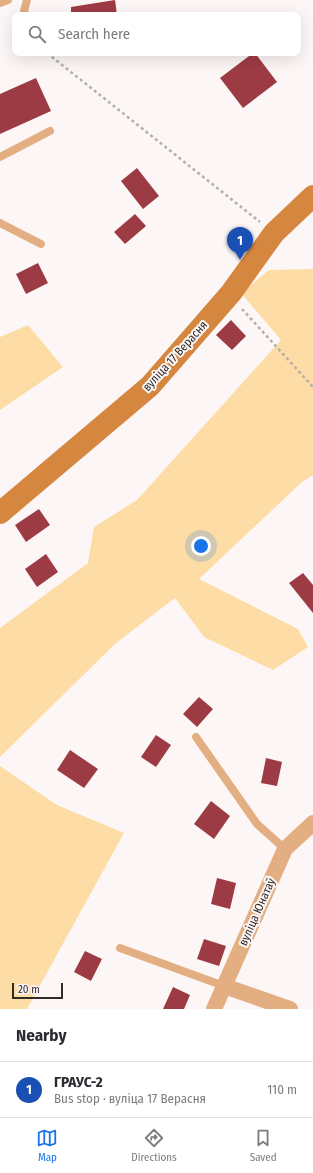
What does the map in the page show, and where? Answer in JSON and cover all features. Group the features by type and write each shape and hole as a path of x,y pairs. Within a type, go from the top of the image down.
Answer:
{"street":[{"name":"вуліца 17 Верасня","path":"0,513 150,386 231,293 274,233 313,196"},
{"name":"вуліца Юнатаў","path":"214,1009 286,849 313,823"},
{"path":"224,986 290,1009"}],"lane":[{"path":"0,3 8,0"},
{"path":"24,12 27,0"},
{"path":"0,157 50,131"},
{"path":"0,223 41,244"},
{"path":"196,737 257,824 286,849"},
{"path":"120,948 224,986"}],"path":[{"path":"51,56 274,233"},
{"path":"231,293 234,301 313,387"}],"shaded area":[{"path":"313,269 313,475 302,482 199,579 298,629 308,647 273,670 204,637 175,598 116,643 0,757 0,628 88,563 94,527 137,500 281,340 241,293 269,270"},
{"path":"28,325 63,367 0,410 0,337"},
{"path":"0,766 57,805 124,833 27,1009 0,1009"}],"building":[{"path":"115,0 117,12 71,12 71,7"},
{"path":"249,56 257,56 277,82 243,108 220,78"},
{"path":"36,78 51,111 0,134 0,94"},
{"path":"137,168 159,196 143,209 121,181"},
{"path":"135,214 146,226 125,244 114,232"},
{"path":"38,263 48,283 26,294 16,274"},
{"path":"231,320 246,336 232,350 216,335"},
{"path":"39,509 50,525 26,542 15,525"},
{"path":"46,554 58,572 37,587 25,569"},
{"path":"303,573 313,585 313,613 289,583"},
{"path":"199,697 213,709 197,727 183,714"},
{"path":"156,735 171,745 156,767 141,757"},
{"path":"70,750 98,769 84,788 57,770"},
{"path":"266,758 282,762 277,786 261,783"},
{"path":"211,801 230,816 214,839 194,824"},
{"path":"217,878 236,883 230,909 211,904"},
{"path":"204,939 226,946 219,966 197,959"},
{"path":"85,951 102,959 91,981 74,972"},
{"path":"173,987 190,995 184,1009 163,1009"}],"place":[{"name":"ГРАУС-2","path":"240,260"}]}
